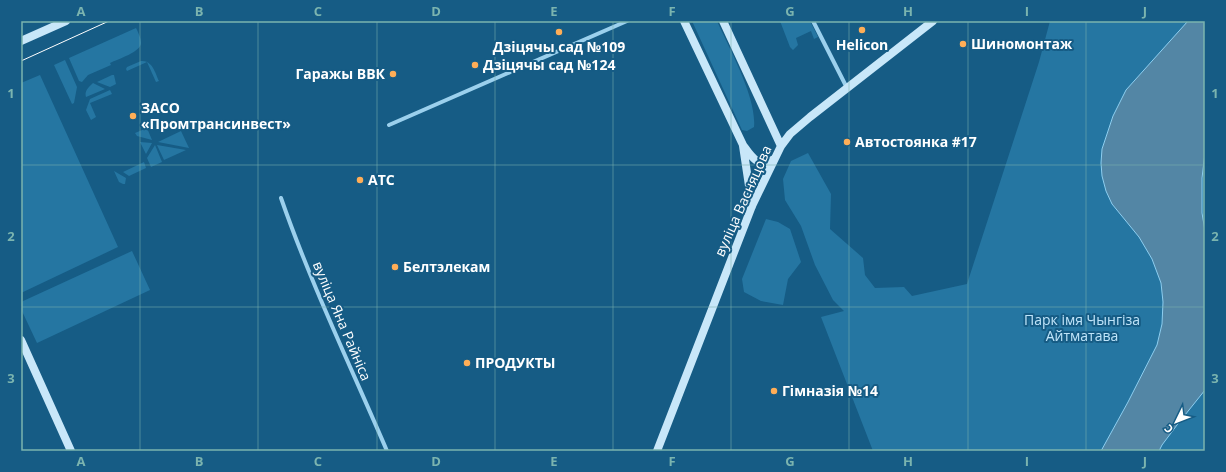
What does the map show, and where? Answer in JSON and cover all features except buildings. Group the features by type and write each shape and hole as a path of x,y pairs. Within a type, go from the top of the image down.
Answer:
{"street":[{"path":"21,41 66,21"},
{"path":"389,125 627,21"},
{"path":"684,21 743,145 756,161 766,163 774,158"},
{"path":"723,21 781,146"},
{"path":"814,21 847,88"},
{"name":"вуліца Васняцова","path":"657,451 752,206 781,146 797,128 934,21"},
{"path":"743,145 752,206"},
{"name":"вуліца Яна Райніса","path":"281,198 299,246 387,451"},
{"path":"21,340 71,451"}],"green space":[{"path":"692,21 717,21 741,73 751,102 754,115 754,127 747,131 742,130"},
{"path":"780,21 810,21 818,37 814,39 811,31 796,38 798,45 793,50 790,47"},
{"name":"Парк імя Чынгіза Айтматава","path":"1050,21 1205,21 1205,451 873,451 821,317 844,311 833,300 815,265 801,226 785,200 783,179 791,161 808,153 831,194 830,229 863,258 865,275 875,288 904,287 912,296 967,284 1039,62"},
{"path":"136,28 141,43 137,49 110,63 111,65 88,75 82,82 79,81 69,58"},
{"path":"65,60 77,87 74,103 72,104 54,65"},
{"path":"141,61 147,62 127,71 127,67"},
{"path":"147,62 153,67 159,81 156,82"},
{"path":"40,75 118,247 21,293 21,83"},
{"path":"114,75 116,84 110,87 97,82"},
{"path":"93,83 105,89 86,97 86,91"},
{"path":"110,90 112,94 90,103 96,117 91,120 86,110 90,99"},
{"path":"147,128 152,140 137,136 135,133"},
{"path":"181,131 189,148 158,142"},
{"path":"140,142 152,143 146,154"},
{"path":"155,145 162,162 151,167 147,158"},
{"path":"157,145 186,150 164,160"},
{"path":"144,162 146,168 129,176 123,172"},
{"path":"114,171 126,178 125,184 119,182"},
{"path":"766,219 778,222 790,229 801,262 788,279 783,305 761,301 744,292 742,279"},
{"path":"132,251 150,290 37,343 21,309 21,302"}],"shaded area":[{"path":"1188,21 1205,21 1205,153 1202,178 1202,213 1205,231 1205,390 1177,425 1159,451 1101,451 1157,345 1162,324 1163,302 1161,283 1152,259 1139,237 1112,204 1106,191 1102,176 1102,149 1113,116 1126,90"}],"tram line":[{"path":"21,61 109,21"}],"place":[{"name":"Helicon","path":"862,30"},
{"name":"Дзіцячы сад №109","path":"559,32"},
{"name":"Шиномонтаж","path":"963,44"},
{"name":"Дзіцячы сад №124","path":"475,65"},
{"name":"Гаражы ВВК","path":"393,74"},
{"name":"ЗАСО «Промтрансинвест»","path":"133,116"},
{"name":"Автостоянка #17","path":"847,142"},
{"name":"АТС","path":"360,180"},
{"name":"Белтэлекам","path":"395,267"},
{"name":"ПРОДУКТЫ","path":"467,363"},
{"name":"Гімназія №14","path":"774,391"}]}
